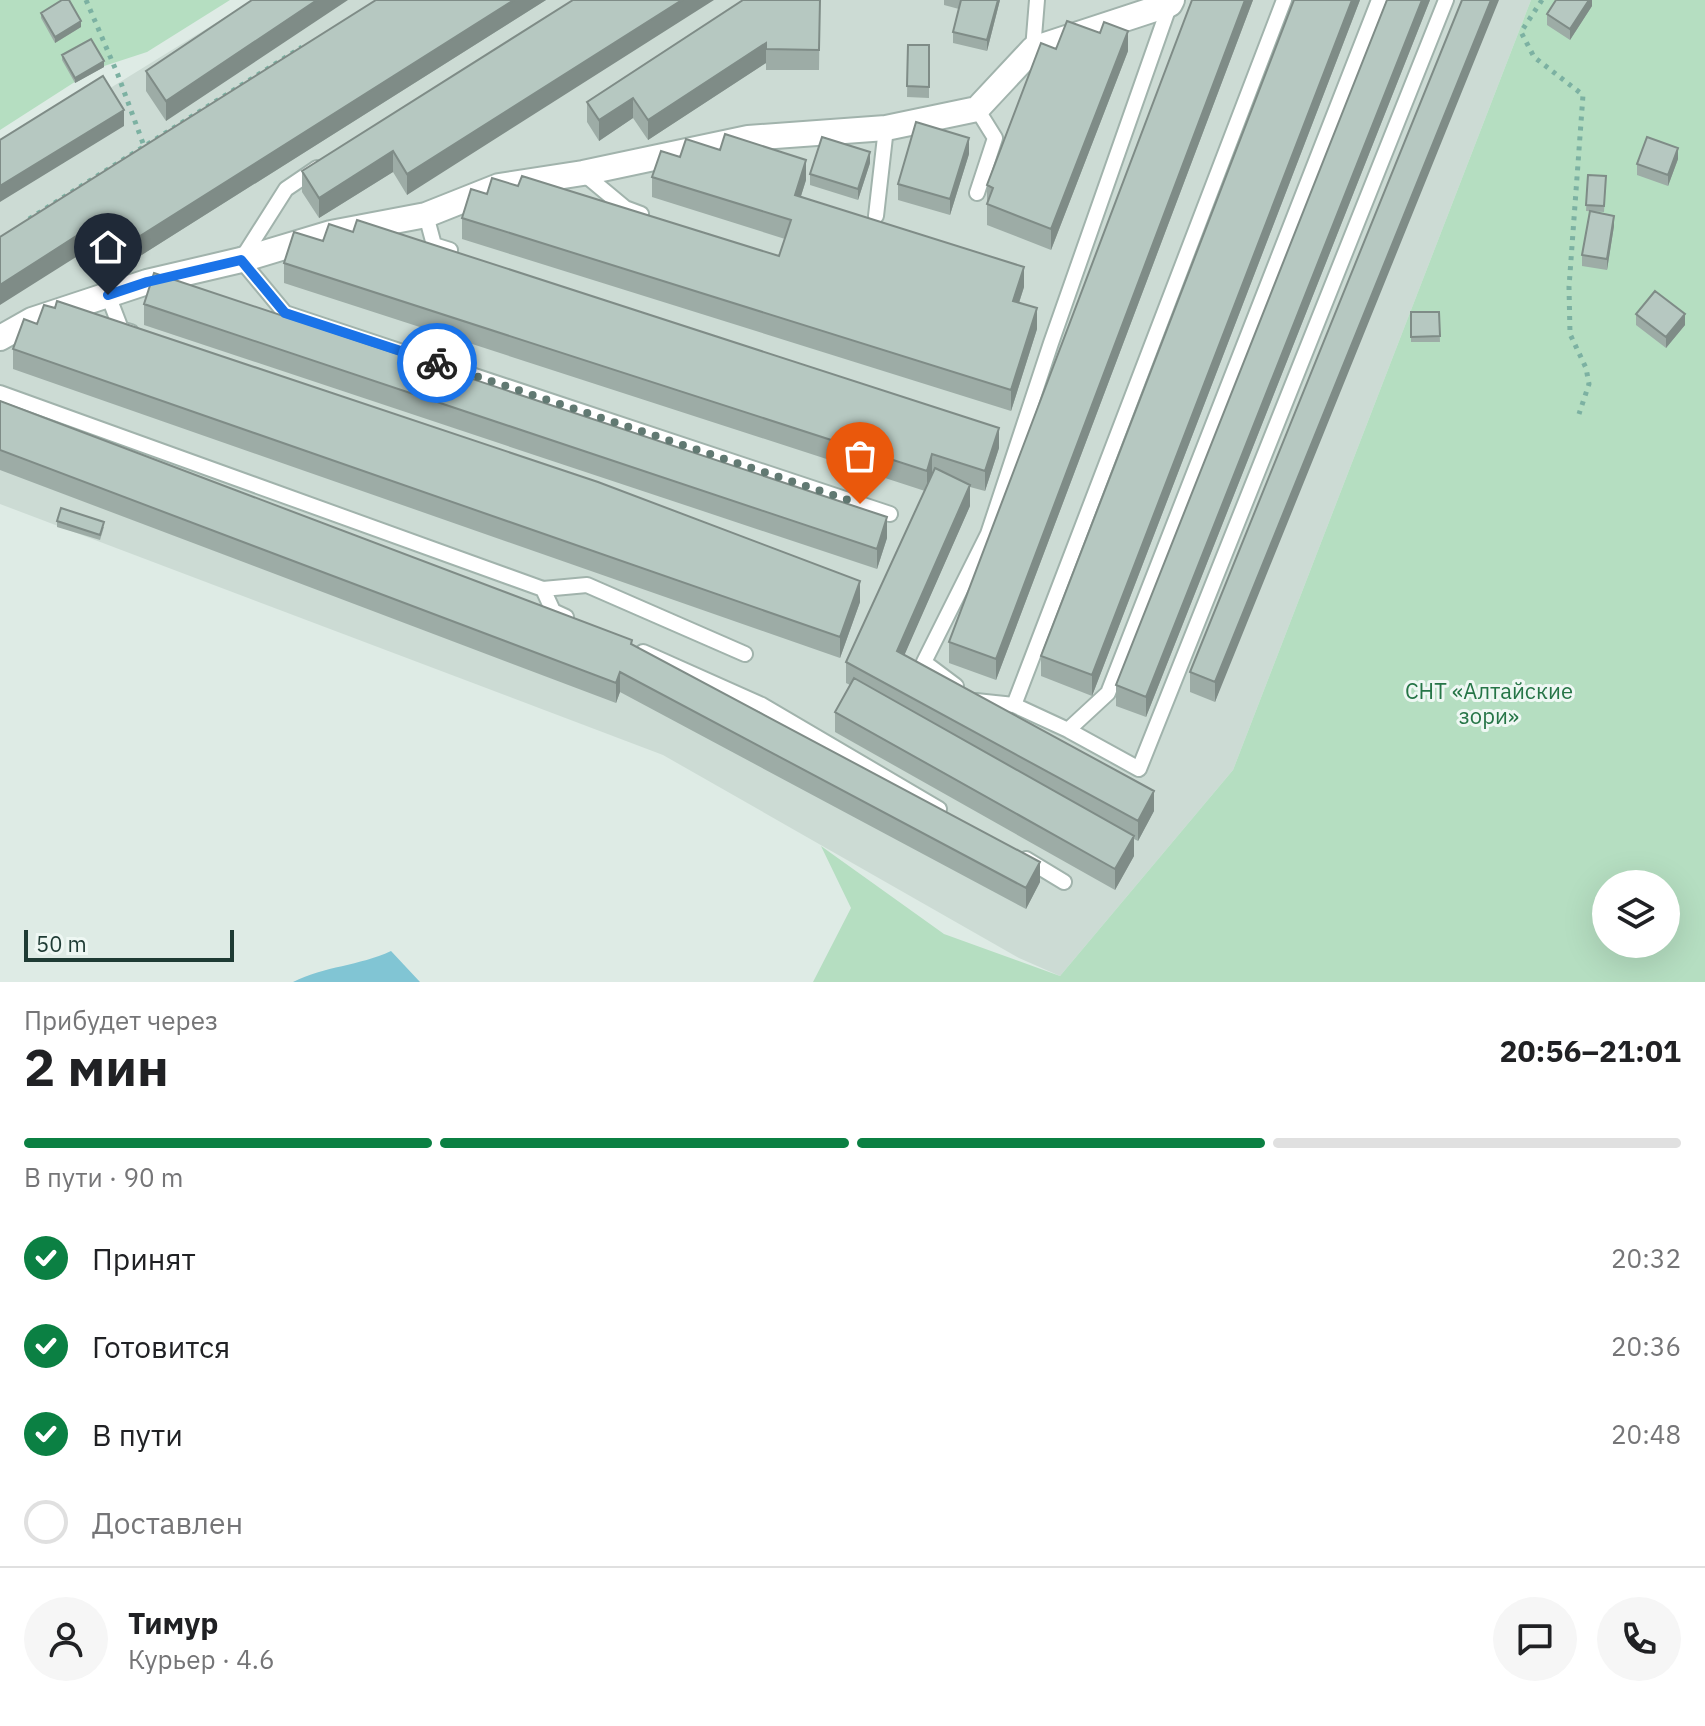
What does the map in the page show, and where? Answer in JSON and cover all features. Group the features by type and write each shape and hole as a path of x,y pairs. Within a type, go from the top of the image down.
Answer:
{"street":[{"path":"0,338 32,320 147,282 241,260 331,233 426,215 499,186 583,173 748,138 886,128 977,109 1033,49 1171,2"}],"lane":[{"path":"1033,49 1037,0"},
{"path":"1014,705 1284,0"},
{"path":"1068,730 1108,693 1379,0"},
{"path":"1171,2 1051,343 988,534 924,662 976,701 1014,705 1139,769 1446,0"},
{"path":"977,109 995,138 977,193"},
{"path":"876,216 886,128"},
{"path":"325,163 286,189 241,260 285,313 890,514"},
{"path":"583,173 625,208 653,218"},
{"path":"426,215 434,245 465,255"},
{"path":"108,295 121,329 151,339"},
{"path":"0,393 543,589 587,585 745,654"},
{"path":"543,589 553,611 581,624"},
{"path":"622,643 762,705 954,817"},
{"path":"1009,850 1064,882"}],"path":[{"path":"86,0 144,146"},
{"path":"1542,0 1521,32 1534,57 1583,95 1569,287 1570,334 1586,368 1589,384 1579,414"},
{"path":"26,221 312,41"}],"shaded area":[{"path":"253,0 1531,0 1233,770 1060,976 1019,958 663,755 0,504 0,156"}],"green space":[{"path":"0,0 230,0 147,52 95,69 0,130"},
{"name":"СНТ «Алтайские зори»","path":"1531,0 1705,0 1705,982 813,982 851,908 821,846 944,934 1060,976 1233,770"}],"water":[{"path":"391,951 420,982 293,982 367,960"}],"building":[{"path":"62,0 69,0 81,21 55,37 41,13"},
{"path":"252,0 317,0 166,101 146,71"},
{"path":"376,0 514,0 121,248 103,219 0,285 0,237"},
{"path":"573,0 682,0 407,174 393,151 319,198 302,171"},
{"path":"743,0 820,0 819,50 766,49 766,43 648,120 633,98 599,120 587,102"},
{"path":"961,0 998,0 987,40 953,32"},
{"path":"1192,0 1245,0 996,659 949,642"},
{"path":"1294,0 1352,0 1092,675 1041,656"},
{"path":"1387,0 1422,0 1146,697 1116,685"},
{"path":"1462,0 1491,0 1215,682 1190,672"},
{"path":"1556,0 1589,0 1570,29 1547,14"},
{"path":"1067,21 1100,33 1104,22 1128,31 1051,229 987,204 993,188 987,185 1041,43 1056,49"},
{"path":"91,39 104,61 75,78 62,55"},
{"path":"908,45 929,45 929,87 907,86"},
{"path":"103,76 124,110 0,186 0,140"},
{"path":"916,122 969,138 950,199 898,184"},
{"path":"725,134 806,160 795,195 1024,267 1013,301 1037,308 1011,390 462,218 471,189 487,194 492,178 518,186 522,176 779,256 791,220 652,177 661,151 680,157 686,139 720,150"},
{"path":"822,137 870,152 858,189 810,174"},
{"path":"1647,137 1678,148 1668,175 1637,164"},
{"path":"1588,175 1606,176 1604,206 1586,205"},
{"path":"1590,211 1614,216 1607,259 1582,255"},
{"path":"357,220 999,428 985,471 932,454 927,471 284,263 294,232 323,241 329,224 353,232"},
{"path":"154,273 887,517 877,549 144,304"},
{"path":"1655,291 1685,314 1666,337 1636,314"},
{"path":"57,301 598,482 860,581 840,637 13,349 24,319 37,324 44,305 55,308"},
{"path":"1411,312 1439,312 1440,336 1411,337"},
{"path":"0,401 632,640 631,644 1040,862 1026,888 620,672 616,683 0,450"},
{"path":"935,468 970,485 897,651 1154,791 1138,821 846,662"},
{"path":"61,508 104,522 100,535 57,521"},
{"path":"854,678 1134,836 1115,869 835,712"}],"way so far":[{"path":"437,363 860,504"}],"route":[{"path":"108,295 147,282 241,260 285,313 437,363"}]}
